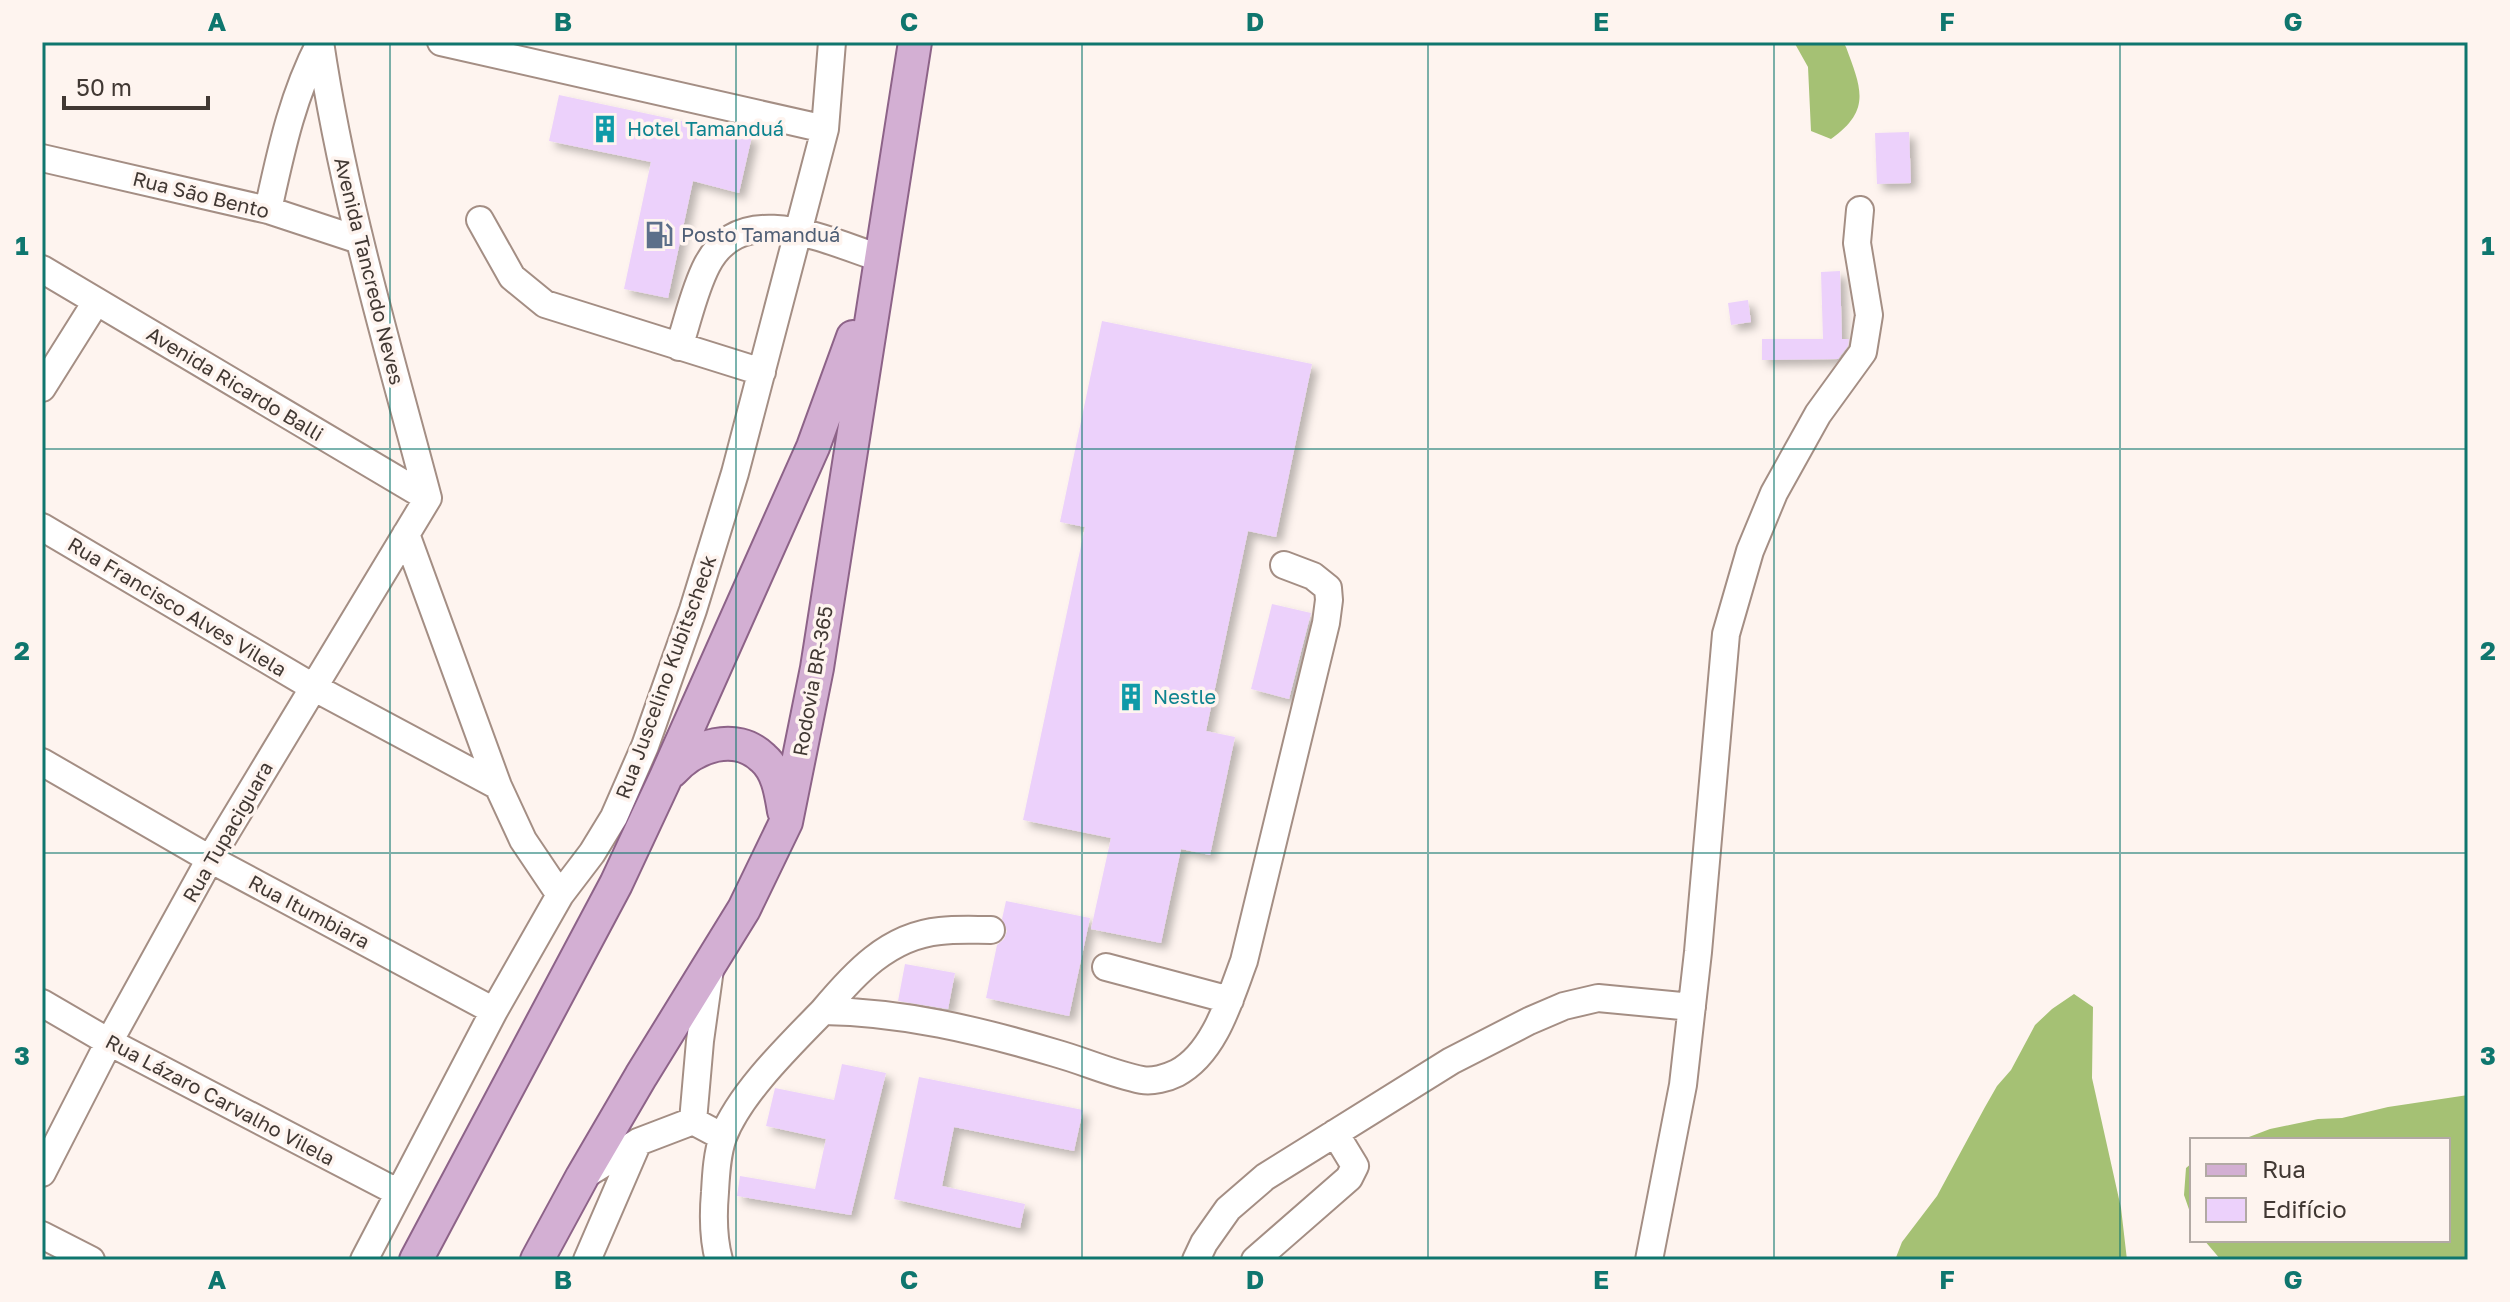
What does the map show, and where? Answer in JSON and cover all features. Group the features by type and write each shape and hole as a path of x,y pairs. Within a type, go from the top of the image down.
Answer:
{"main road":[{"name":"Rodovia BR-365","path":"537,1260 582,1177 744,909 786,822 817,668 915,42"},
{"path":"416,1260 616,884 666,777 813,447 880,258"},
{"path":"666,777 681,761 706,745 731,744 747,748 763,758 773,771 780,788 786,822"}],"street":[{"path":"441,42 825,129"},
{"name":"Rua Juscelino Kubitscheck","path":"364,1260 494,1011 560,895 592,853 614,817 645,746 698,595 762,372 825,129 832,42"},
{"path":"268,210 291,112 302,78 320,43"},
{"name":"Avenida Tancredo Neves","path":"320,43 332,118 359,240 428,498"},
{"name":"Rua São Bento","path":"42,158 268,210 359,240"},
{"path":"1649,1260 1683,1085 1726,634 1750,551 1774,493 1818,414 1863,352 1869,315 1857,243 1860,210"},
{"path":"480,220 512,277 545,304 762,372"},
{"path":"679,347 706,266 717,249 740,232 758,227 798,232 880,258"},
{"name":"Avenida Ricardo Balli","path":"42,269 428,498"},
{"path":"42,388 96,302"},
{"name":"Rua Tupaciguara","path":"42,1173 109,1042 210,859 428,498"},
{"name":"Rua Francisco Alves Vilela","path":"42,527 313,687 498,786"},
{"path":"406,534 498,786 523,840 560,895"},
{"path":"823,1011 868,1012 932,1021 1052,1052 1145,1081 1178,1073 1197,1058 1215,1031 1244,961 1329,600 1328,588 1323,582 1284,565"},
{"name":"Rua Itumbiara","path":"42,762 210,859 494,1011"},
{"path":"719,1260 713,1211 723,1137 775,1060 854,974 878,955 908,939 939,931 991,930"},
{"path":"693,1121 711,965"},
{"path":"1106,967 1230,1000"},
{"path":"1196,1260 1228,1209 1265,1177 1451,1061 1564,1006 1598,998 1692,1007"},
{"name":"Rua Lázaro Carvalho Vilela","path":"42,1003 109,1042 399,1193"},
{"path":"582,1177 638,1142 693,1121 723,1137"},
{"path":"1255,1260 1349,1178 1355,1166 1335,1133"},
{"path":"587,1260 638,1142"},
{"path":"42,1235 91,1260"}],"green space":[{"path":"1794,42 1843,42 1846,47 1860,98 1853,118 1831,139 1811,131 1808,67"},
{"path":"2074,994 2093,1007 2092,1078 2121,1208 2127,1260 1895,1260 1902,1242 1937,1196 1997,1086 2011,1070 2035,1025"},
{"path":"2468,1095 2468,1260 2221,1260 2206,1242 2450,1242 2450,1138 2246,1138 2270,1129"},
{"path":"2190,1165 2190,1212 2184,1195 2186,1168"}],"building":[{"path":"559,95 752,136 739,193 693,181 668,298 624,289 651,162 549,141"},
{"path":"1909,132 1911,183 1877,184 1875,133"},
{"path":"1840,271 1842,339 1849,339 1848,346 1838,359 1762,360 1762,339 1823,339 1821,272"},
{"path":"1748,300 1751,322 1731,325 1728,303"},
{"name":"Nestle","path":"1102,321 1312,364 1276,537 1248,531 1206,731 1235,737 1210,855 1181,849 1161,943 1091,929 1111,838 1023,820 1085,527 1060,522"},
{"path":"1272,604 1311,613 1289,699 1251,689"},
{"path":"1006,901 1090,918 1069,1016 986,998 997,945 1007,931 1002,919"},
{"path":"905,964 955,973 948,1009 898,1001"},
{"path":"842,1064 886,1073 851,1215 737,1196 740,1176 815,1189 826,1139 766,1126 775,1088 834,1100"},
{"path":"919,1077 1083,1110 1074,1151 954,1127 942,1186 1025,1204 1020,1228 894,1199"}],"place":[{"name":"Hotel Tamanduá","path":"605,129"},
{"name":"Posto Tamanduá","path":"659,235"},
{"name":"Nestle","path":"1131,697"}]}
